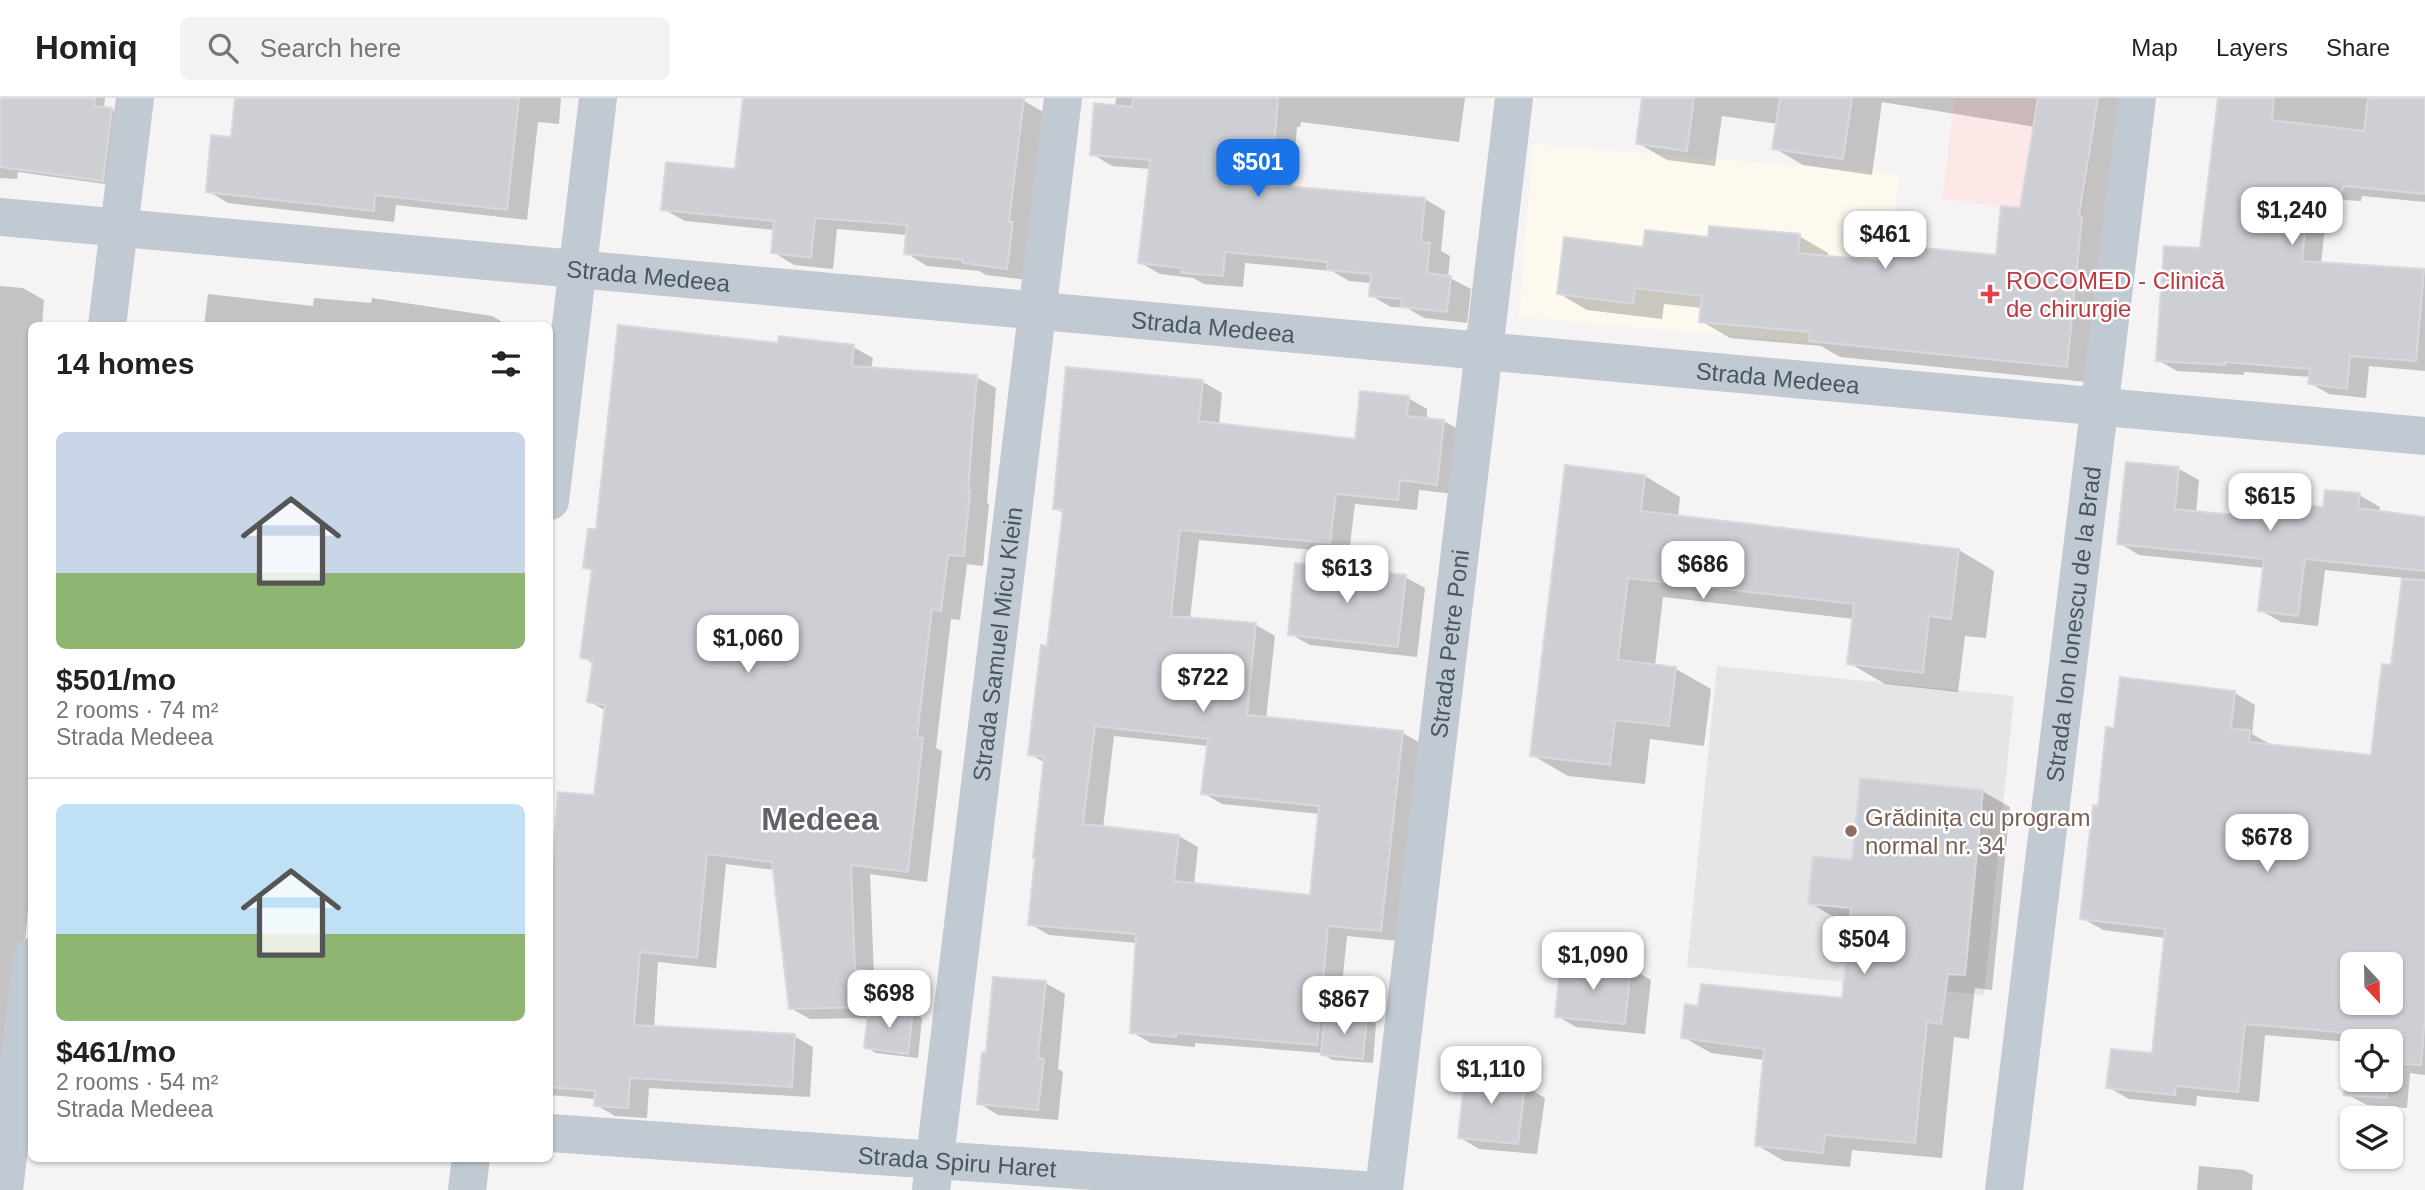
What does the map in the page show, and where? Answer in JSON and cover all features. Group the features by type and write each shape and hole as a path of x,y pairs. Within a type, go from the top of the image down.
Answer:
{"street":[{"path":"107,322 135,98"},
{"path":"553,475 597,98"},
{"name":"Strada Samuel Micu Klein","path":"932,1175 1063,98"},
{"name":"Strada Petre Poni","path":"1384,1190 1514,98"},
{"name":"Strada Ion Ionescu de la Brad","path":"2004,1190 2137,98"},
{"name":"Strada Medeea","path":"0,217 2425,436"},
{"path":"4,1190 28,990"},
{"name":"Strada Spiru Haret","path":"553,1133 932,1175 1363,1190"},
{"path":"467,1190 470,1162"}],"shaded area":[{"path":"1955,98 2098,98 2082,217 1942,199"},
{"path":"1533,144 1899,174 1883,349 1519,317"},
{"name":"Grădinița cu program normal nr. 34","path":"1717,666 2014,696 1984,995 1687,967"}],"building":[{"path":"0,98 95,98 94,106 112,108 103,181 0,167"},
{"path":"235,98 519,98 507,210 375,195 374,211 206,192 211,135 231,137"},
{"path":"743,98 1024,98 1009,222 1013,222 1007,269 963,263 963,260 904,254 907,225 815,218 811,258 771,253 774,221 661,210 666,162 735,169"},
{"path":"1133,98 1278,98 1271,185 1425,198 1421,242 1430,243 1427,273 1451,276 1447,312 1401,307 1402,299 1369,296 1371,274 1327,270 1328,262 1225,252 1223,276 1182,273 1182,268 1138,263 1150,160 1090,155 1094,103 1132,107"},
{"path":"1642,98 1694,98 1687,151 1636,144"},
{"path":"1780,98 1852,98 1843,159 1772,149"},
{"path":"2038,98 2098,98 2079,216 2082,217 2067,367 1809,341 1810,332 1699,322 1702,296 1635,288 1633,304 1557,294 1564,237 1643,247 1645,230 1708,237 1709,226 1800,234 1798,253 1891,262 1893,245 1996,255 2001,206 2020,208"},
{"path":"2218,98 2274,98 2272,120 2364,131 2368,98 2425,98 2425,194 2343,186 2342,192 2309,189 2302,261 2424,269 2416,361 2350,356 2347,389 2308,384 2310,369 2225,362 2225,365 2156,361 2164,246 2200,248"},
{"path":"618,325 778,343 779,336 854,345 852,366 977,375 964,556 948,555 941,611 932,609 917,737 923,738 908,872 851,865 855,970 865,970 867,1007 789,1009 772,862 707,854 697,958 640,952 634,1025 795,1034 792,1087 630,1078 628,1108 594,1106 595,1091 553,1087 553,859 558,792 594,795 605,705 587,702 593,660 580,658 592,569 583,568 588,529 596,529"},
{"path":"1066,367 1203,380 1199,421 1355,439 1360,391 1409,396 1407,416 1444,420 1437,485 1400,480 1398,500 1336,494 1330,543 1180,530 1171,616 1256,623 1247,715 1403,731 1381,931 1328,926 1317,1045 1176,1033 1176,1037 1130,1033 1136,934 1028,925 1044,757 1028,755 1041,645 1047,646 1063,510 1053,509","holes":["1095,726 1208,739 1201,794 1319,806 1310,895 1174,881 1179,835 1083,824"]},
{"path":"2126,462 2179,467 2175,509 2254,517 2256,499 2323,507 2325,490 2360,493 2358,508 2425,517 2425,571 2305,559 2298,616 2258,611 2264,559 2117,544"},
{"path":"1565,465 1645,475 1641,511 1959,549 1951,619 1929,616 1923,673 1847,664 1854,604 1628,578 1618,660 1676,667 1669,726 1615,720 1610,765 1530,756"},
{"path":"1295,563 1406,575 1398,647 1288,635"},
{"path":"2402,579 2425,580 2425,1015 2421,1065 2403,1064 2403,1029 2340,1029 2340,1032 2245,1024 2238,1092 2176,1086 2175,1095 2106,1088 2111,1049 2152,1053 2165,929 2080,919 2093,805 2098,806 2106,727 2114,728 2120,677 2235,691 2231,729 2250,730 2249,742 2371,755 2382,664 2391,665"},
{"path":"1860,778 1983,790 1965,975 1948,974 1941,1024 1927,1022 1915,1143 1825,1135 1823,1153 1755,1146 1764,1049 1681,1038 1685,1004 1698,1006 1701,984 1842,998 1851,908 1808,904 1813,856 1852,860"},
{"path":"1561,959 1631,966 1625,1024 1555,1017"},
{"path":"993,977 1046,981 1038,1058 1044,1059 1038,1110 977,1104 982,1052 986,1053"},
{"path":"869,1005 913,1011 908,1054 864,1048"},
{"path":"1325,1012 1367,1016 1363,1059 1321,1055"},
{"path":"1466,1066 1515,1071 1513,1084 1525,1085 1518,1144 1458,1138"},
{"path":"2344,1092 2387,1092 2387,1098 2344,1095"}],"place":[{"name":"ROCOMED - Clinică de chirurgie","path":"1990,294"},
{"name":"Grădinița cu program normal nr. 34","path":"1851,831"}],"district":[{"name":"Medeea","path":"820,819"}]}
